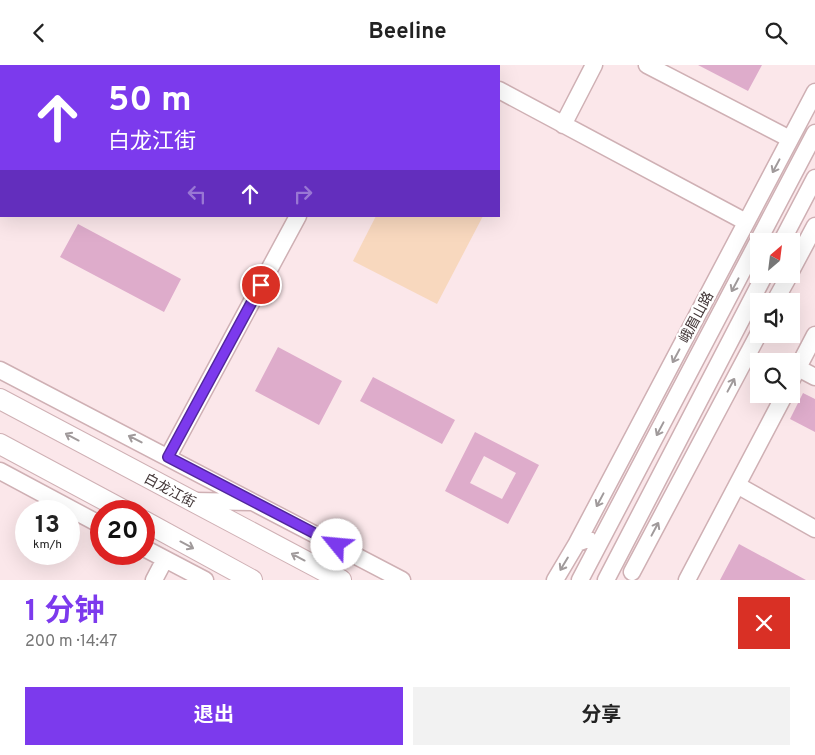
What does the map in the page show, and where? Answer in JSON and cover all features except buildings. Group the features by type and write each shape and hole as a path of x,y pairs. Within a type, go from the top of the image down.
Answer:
{"main road":[{"name":"白龙江街","path":"0,399 341,580"},
{"path":"0,444 104,500"},
{"path":"155,527 252,580"}],"street":[{"path":"564,125 594,65"},
{"path":"647,65 790,139"},
{"path":"500,91 746,222"},
{"name":"峨眉山路","path":"555,580 577,543 815,92"},
{"name":"峨眉山路","path":"580,580 815,133"},
{"path":"786,233 815,178"},
{"path":"168,457 297,217"},
{"path":"800,255 815,226"},
{"path":"606,580 760,283"},
{"path":"800,364 815,335"},
{"path":"630,576 754,343"},
{"name":"白龙江街","path":"0,370 256,502 402,580"},
{"path":"800,375 815,377"},
{"path":"687,580 779,403"},
{"path":"0,471 90,519"},
{"path":"737,485 815,529"},
{"path":"192,501 256,502"},
{"path":"577,543 604,534"},
{"path":"623,547 630,576"},
{"path":"155,554 205,580"},
{"path":"154,580 165,559"}],"shaded area":[{"path":"375,217 482,217 437,304 353,261"}],"route":[{"path":"261,285 168,457 337,545"}]}
